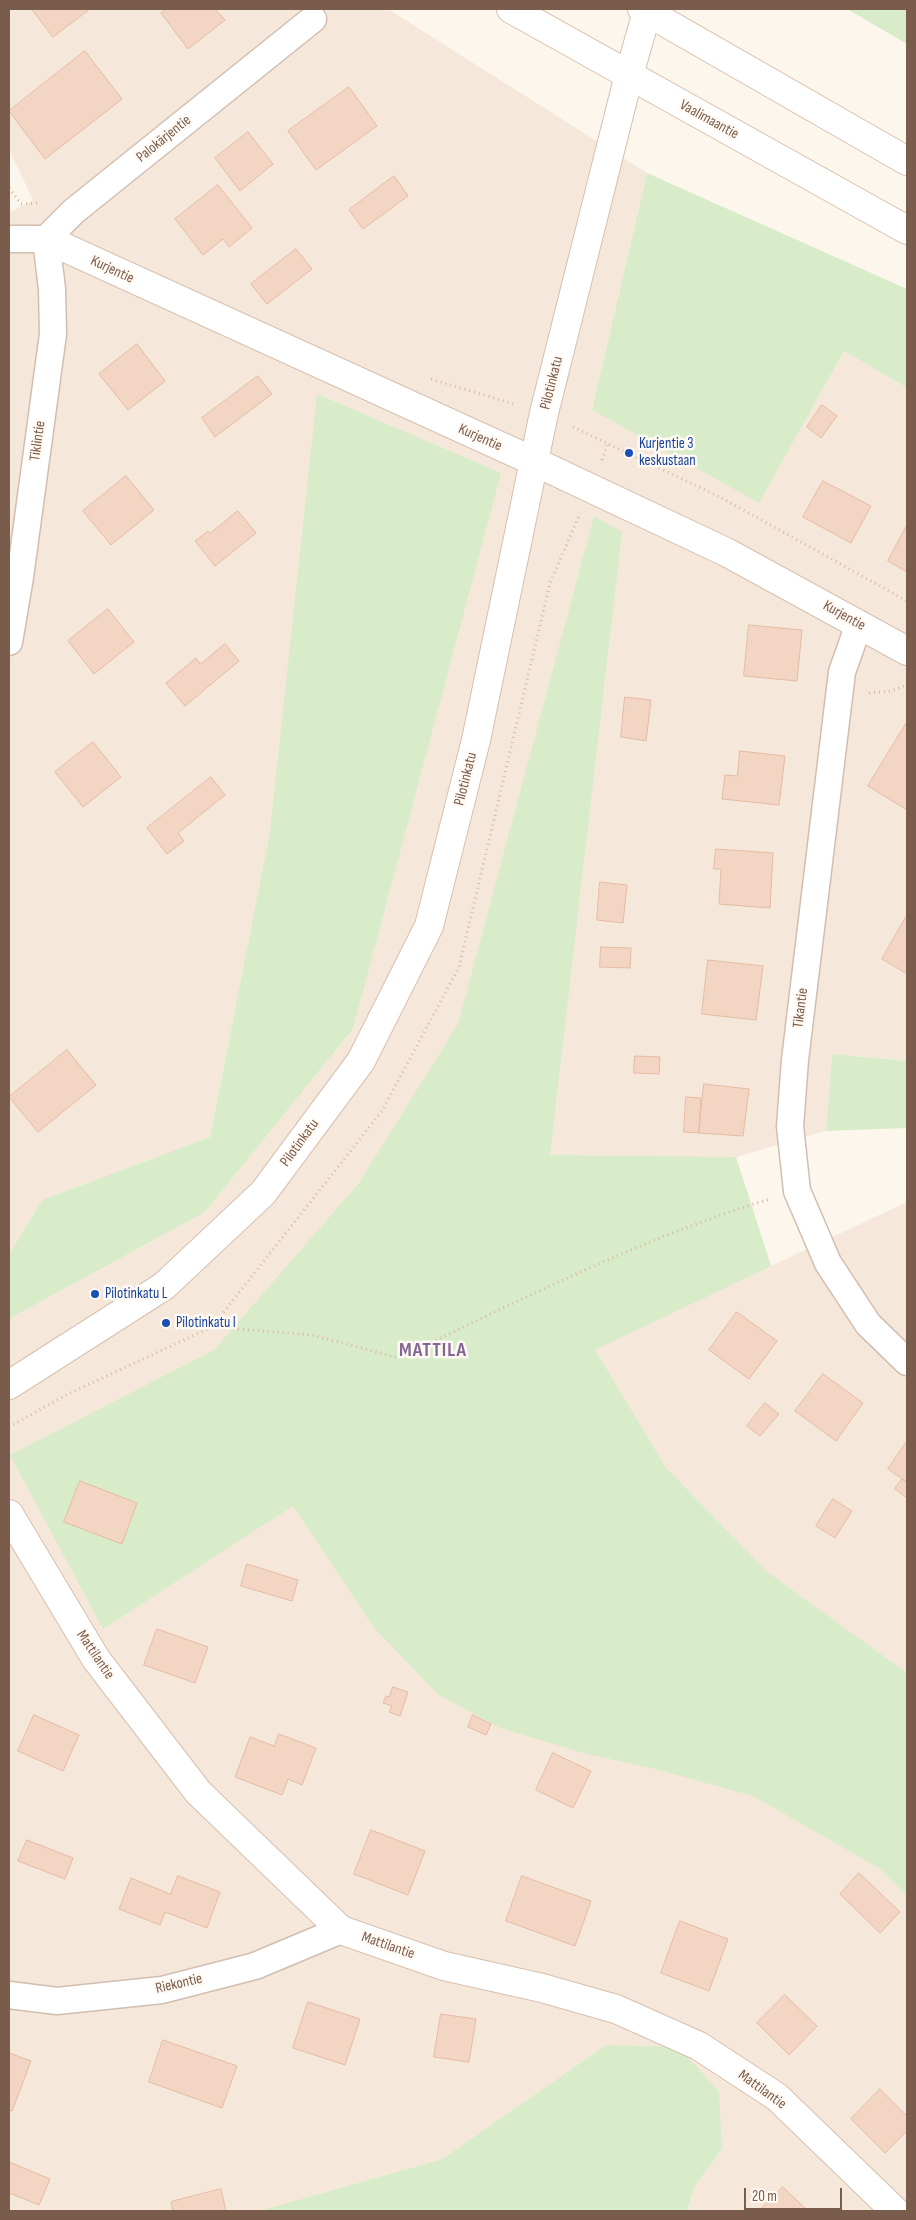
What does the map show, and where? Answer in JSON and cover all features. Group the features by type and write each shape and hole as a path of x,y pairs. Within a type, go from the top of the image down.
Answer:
{"street":[{"name":"Vaalimaantie","path":"512,9 907,230"},
{"name":"Pilotinkatu","path":"9,1386 164,1286 263,1193 360,1061 429,926 476,740 544,413 644,10"},
{"path":"644,10 907,161"},
{"name":"Palokärjentie","path":"46,239 74,211 313,19"},
{"path":"9,239 46,239"},
{"name":"Kurjentie","path":"46,239 728,553 907,651"},
{"name":"Tiklintie","path":"9,642 20,577 52,334 52,289 46,239"},
{"name":"Tikantie","path":"859,624 842,672 838,697 795,1060 790,1126 797,1191 828,1263 868,1324 907,1362"},
{"name":"Mattilantie","path":"9,1514 96,1659 198,1792 341,1930 444,1966 542,1988 616,2009 699,2046 777,2097 895,2211"},
{"name":"Riekontie","path":"9,1995 57,2001 162,1990 255,1966 341,1930"}],"path":[{"path":"21,204 57,202 74,211"},
{"path":"423,376 544,413 720,497 907,601"},
{"path":"838,697 891,691 907,685"},
{"path":"212,1326 312,1335 399,1358 602,1261 731,1211 797,1191"}],"shaded area":[{"path":"9,9 388,9 647,173 592,410 759,502 844,351 907,388 907,1061 832,1054 826,1131 736,1157 771,1266 907,1202 907,2211 687,2211 695,2186 722,2149 606,2045 442,2159 259,2211 9,2210 9,1319 205,1212 353,1029 270,831 210,1137 42,1200 9,1254 9,213 33,200 9,149"}],"green space":[{"path":"847,9 907,9 907,44"},
{"path":"647,173 907,289 907,388 844,351 759,503 592,410"},
{"path":"317,394 501,473 353,1029 205,1212 9,1319 9,1254 42,1200 210,1137 270,831"},
{"path":"594,516 622,532 550,1155 736,1157 771,1266 595,1350 666,1468 766,1571 907,1673 907,1896 879,1868 753,1796 659,1770 587,1754 500,1728 439,1695 374,1628 293,1506 103,1629 10,1455 214,1350 359,1183 458,1024"},
{"path":"832,1054 907,1061 907,1128 826,1131"},
{"path":"606,2045 678,2047 719,2091 722,2149 695,2186 687,2211 259,2211 442,2159"}],"building":[{"path":"32,9 90,9 53,37"},
{"path":"166,9 215,9 225,20 188,49 161,13"},
{"path":"85,51 122,99 45,159 9,111"},
{"path":"349,87 377,126 316,170 288,131"},
{"path":"248,132 273,164 240,191 215,158"},
{"path":"394,176 408,196 363,229 349,210"},
{"path":"218,185 252,228 229,247 223,239 203,255 175,219"},
{"path":"296,249 312,269 267,304 251,284"},
{"path":"137,344 165,381 128,410 99,374"},
{"path":"258,376 272,394 215,437 202,418"},
{"path":"822,405 837,416 821,438 807,427"},
{"path":"126,476 154,510 111,545 83,511"},
{"path":"823,481 871,506 851,543 803,517"},
{"path":"238,511 256,533 215,566 195,541 208,531 210,533"},
{"path":"907,525 907,572 888,561"},
{"path":"108,609 134,642 94,674 68,641"},
{"path":"749,625 802,630 797,681 744,676"},
{"path":"225,644 239,661 185,706 166,683 196,658 200,664"},
{"path":"625,697 651,700 646,741 621,737"},
{"path":"907,722 907,810 868,786"},
{"path":"93,742 121,777 83,807 55,772"},
{"path":"740,751 785,756 779,805 722,799 725,775 737,776"},
{"path":"211,777 225,795 178,833 184,841 167,854 147,828"},
{"path":"716,849 773,853 770,908 719,904 721,869 714,869"},
{"path":"600,882 627,885 623,923 597,920"},
{"path":"907,915 907,974 882,959"},
{"path":"601,947 631,948 630,968 600,967"},
{"path":"708,960 763,966 756,1020 702,1014"},
{"path":"67,1050 96,1085 38,1132 9,1097"},
{"path":"635,1056 660,1057 659,1074 634,1073"},
{"path":"704,1084 749,1089 743,1136 699,1133"},
{"path":"686,1097 701,1098 699,1133 684,1132"},
{"path":"737,1312 777,1341 749,1379 709,1350"},
{"path":"823,1374 863,1403 836,1441 795,1411"},
{"path":"765,1403 779,1414 760,1436 747,1426"},
{"path":"907,1441 907,1482 888,1469"},
{"path":"902,1479 907,1482 907,1498 895,1489"},
{"path":"80,1481 137,1503 122,1544 64,1522"},
{"path":"833,1499 852,1511 835,1538 816,1526"},
{"path":"247,1564 298,1580 292,1601 241,1586"},
{"path":"157,1629 208,1647 195,1683 144,1665"},
{"path":"393,1687 408,1692 400,1716 389,1712 392,1706 383,1703 386,1696 389,1697"},
{"path":"34,1715 79,1735 63,1771 18,1751"},
{"path":"473,1715 491,1724 486,1735 468,1727"},
{"path":"279,1734 316,1748 302,1785 288,1779 282,1795 235,1777 250,1737 274,1746"},
{"path":"553,1753 591,1771 573,1808 536,1790"},
{"path":"371,1830 425,1851 408,1895 354,1874"},
{"path":"27,1840 73,1858 65,1879 18,1861"},
{"path":"859,1873 900,1912 880,1933 840,1894"},
{"path":"178,1876 220,1892 207,1928 165,1912 160,1925 119,1909 131,1878 170,1894"},
{"path":"522,1876 591,1901 575,1946 506,1921"},
{"path":"680,1921 728,1939 709,1991 661,1973"},
{"path":"785,1995 817,2026 789,2055 757,2023"},
{"path":"308,2002 360,2019 345,2065 293,2048"},
{"path":"441,2014 476,2019 469,2062 434,2057"},
{"path":"163,2040 237,2066 222,2108 149,2082"},
{"path":"9,2053 31,2061 12,2111 9,2110"},
{"path":"880,2089 907,2116 907,2131 885,2153 851,2119"},
{"path":"9,2162 50,2179 39,2205 9,2193"},
{"path":"783,2187 808,2211 759,2211"},
{"path":"221,2189 226,2211 173,2211 171,2202"}],"place":[{"name":"Kurjentie 3 keskustaan","path":"629,453"},
{"name":"Pilotinkatu L","path":"95,1294"},
{"name":"Pilotinkatu I","path":"166,1323"}],"district":[{"name":"MATTILA","path":"433,1351"}]}
